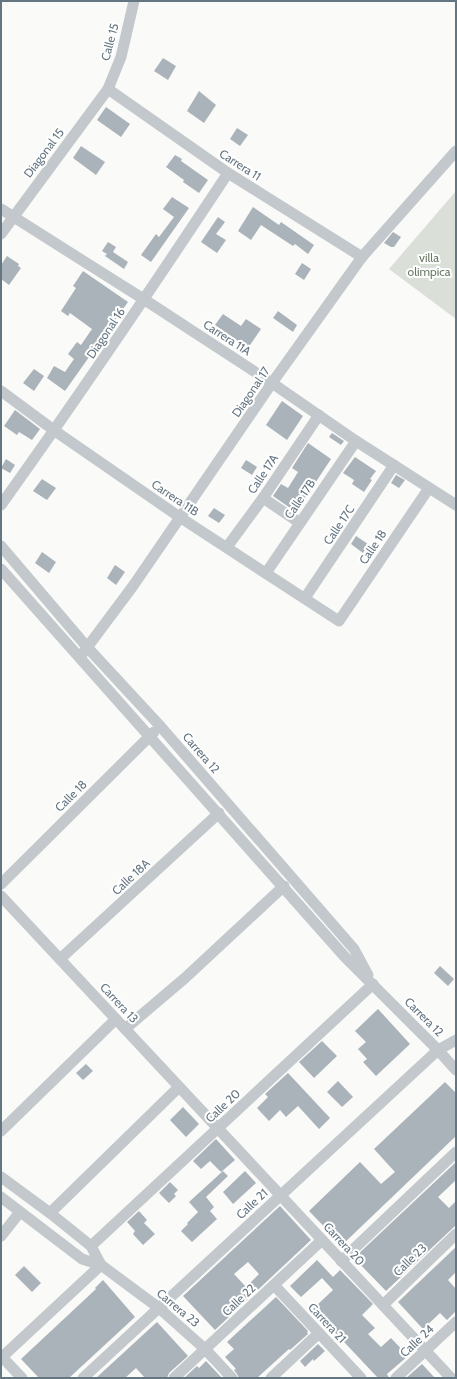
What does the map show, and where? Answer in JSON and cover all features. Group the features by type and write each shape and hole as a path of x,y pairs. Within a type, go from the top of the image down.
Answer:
{"street":[{"name":"Calle 15","path":"108,89 121,57 134,1"},
{"name":"Carrera 11","path":"108,89 228,173 362,257"},
{"name":"Diagonal 15","path":"1,234 108,89"},
{"name":"Diagonal 17","path":"80,657 181,518 272,383 362,257 456,151"},
{"name":"Diagonal 16","path":"1,505 55,431 145,300 228,173"},
{"name":"Carrera 11A","path":"1,209 145,300 456,506"},
{"name":"Carrera 11B","path":"1,391 55,431 181,518 306,598 339,621"},
{"name":"Calle 17A","path":"227,547 263,498 319,415"},
{"name":"Calle 17B","path":"266,573 356,440"},
{"name":"Calle 17C","path":"306,598 394,465"},
{"name":"Calle 18","path":"339,621 429,488"},
{"path":"263,498 300,523"},
{"name":"Carrera 12","path":"1,546 87,647 161,727 354,949 373,984"},
{"name":"Carrera 12","path":"1,569 284,886 345,957 456,1070"},
{"name":"Calle 18","path":"1,884 150,736 161,727"},
{"name":"Calle 18A","path":"60,959 219,813"},
{"path":"125,1029 185,978 284,886"},
{"name":"Carrera 13","path":"1,896 218,1128"},
{"name":"Calle 20","path":"91,1246 373,984"},
{"path":"1,1131 116,1019"},
{"name":"Calle 21","path":"83,1378 438,1050 456,1040"},
{"path":"50,1213 180,1087"},
{"name":"Carrera 20","path":"218,1128 451,1378"},
{"path":"341,1261 456,1152"},
{"name":"Carrera 23","path":"1,1177 50,1213 91,1246 101,1265"},
{"name":"Carrera 23","path":"1,1197 82,1259 101,1265 159,1308 205,1349 232,1378"},
{"path":"1,1236 20,1212"},
{"name":"Calle 23","path":"383,1305 456,1234"},
{"name":"Calle 22","path":"174,1378 322,1240"},
{"path":"22,1378 2,1357 101,1265"},
{"name":"Carrera 21","path":"274,1285 361,1378"},
{"name":"Calle 24","path":"396,1378 456,1322"},
{"path":"271,1378 319,1333"}],"green space":[{"name":"villa olimpica","path":"456,191 456,319 389,269"}],"building":[{"path":"163,58 176,66 168,80 154,71"},
{"path":"199,91 216,105 204,123 187,111"},
{"path":"106,107 130,124 121,137 97,120"},
{"path":"237,128 248,135 240,146 230,139"},
{"path":"81,146 105,162 96,175 73,158"},
{"path":"175,155 208,180 199,193 183,182 184,180 166,167"},
{"path":"172,197 189,208 151,262 141,255 156,234 159,237 174,217 163,209"},
{"path":"253,207 279,225 281,222 314,245 308,254 295,244 293,246 261,225 251,240 238,231"},
{"path":"218,217 225,222 216,234 226,240 217,253 201,242"},
{"path":"393,232 401,237 394,247 391,247 384,243"},
{"path":"108,242 116,247 113,252 128,262 124,269 105,256 107,254 102,251"},
{"path":"7,256 19,264 18,266 21,268 9,285 1,279 1,265"},
{"path":"302,263 311,269 304,280 295,274"},
{"path":"83,271 128,302 65,391 47,378 54,366 65,372 74,359 68,354 77,342 81,345 92,329 70,313 68,316 61,311 76,288 73,286"},
{"path":"278,311 297,325 293,332 273,318"},
{"path":"223,314 241,326 246,319 261,329 248,348 215,325"},
{"path":"34,369 44,376 34,391 23,383"},
{"path":"282,401 303,416 287,440 266,425"},
{"path":"15,410 40,429 32,440 19,432 17,435 4,426"},
{"path":"332,433 344,441 341,445 329,437"},
{"path":"308,443 331,459 296,512 273,496 281,484 288,488 298,472 292,468"},
{"path":"355,457 376,471 370,479 372,480 364,492 352,484 354,480 343,473"},
{"path":"6,459 15,465 10,473 1,468"},
{"path":"246,460 257,467 252,475 241,468"},
{"path":"396,475 405,480 399,488 391,483"},
{"path":"42,479 56,488 47,500 33,491"},
{"path":"214,508 225,515 219,523 208,516"},
{"path":"356,536 368,544 363,553 351,544"},
{"path":"42,552 56,562 49,573 35,563"},
{"path":"115,565 125,572 116,585 107,578"},
{"path":"440,966 454,979 448,986 434,973"},
{"path":"378,1009 410,1044 376,1076 363,1062 367,1059 358,1049 366,1042 355,1031"},
{"path":"322,1041 337,1056 314,1078 299,1062"},
{"path":"86,1064 93,1071 83,1080 76,1073"},
{"path":"288,1073 330,1118 319,1129 298,1106 286,1117 280,1110 269,1121 257,1108 268,1097 265,1094"},
{"path":"338,1081 353,1097 342,1107 327,1092"},
{"path":"445,1082 456,1093 456,1136 342,1245 309,1211 360,1162 381,1184 395,1172 374,1149"},
{"path":"183,1107 199,1124 186,1137 170,1120"},
{"path":"216,1139 235,1160 221,1172 210,1161 201,1169 193,1161"},
{"path":"456,1162 456,1180 438,1197 449,1208 456,1201 456,1225 386,1291 354,1258"},
{"path":"223,1171 228,1176 206,1197 214,1207 210,1211 217,1219 192,1242 181,1231 198,1212 189,1202"},
{"path":"245,1171 256,1183 233,1204 223,1192"},
{"path":"170,1182 178,1190 174,1194 176,1196 169,1203 159,1193"},
{"path":"280,1206 311,1240 215,1330 183,1296","holes":["248,1262 259,1274 246,1287 234,1274"]},
{"path":"139,1211 147,1220 144,1223 155,1234 143,1245 133,1234 135,1231 127,1222"},
{"path":"456,1247 456,1272 448,1280 456,1289 456,1311 447,1320 440,1313 423,1329 398,1302"},
{"path":"317,1260 333,1277 340,1270 373,1304 362,1315 375,1328 368,1334 381,1347 391,1338 408,1356 387,1374 389,1378 378,1378 313,1309 333,1290 322,1278 301,1297 290,1286"},
{"path":"24,1266 41,1283 32,1292 15,1275"},
{"path":"103,1280 135,1317 69,1378 39,1378 21,1359 96,1289 95,1288"},
{"path":"276,1297 308,1331 308,1334 257,1378 239,1378 234,1370 236,1369 225,1357 234,1349 227,1342"},
{"path":"157,1322 188,1356 169,1373 167,1378 145,1378 136,1368 125,1378 96,1378"},
{"path":"318,1344 325,1351 314,1361 313,1359 305,1367 300,1361"},
{"path":"206,1361 222,1378 184,1378 197,1366 199,1368"},
{"path":"422,1364 435,1378 406,1378"}]}
